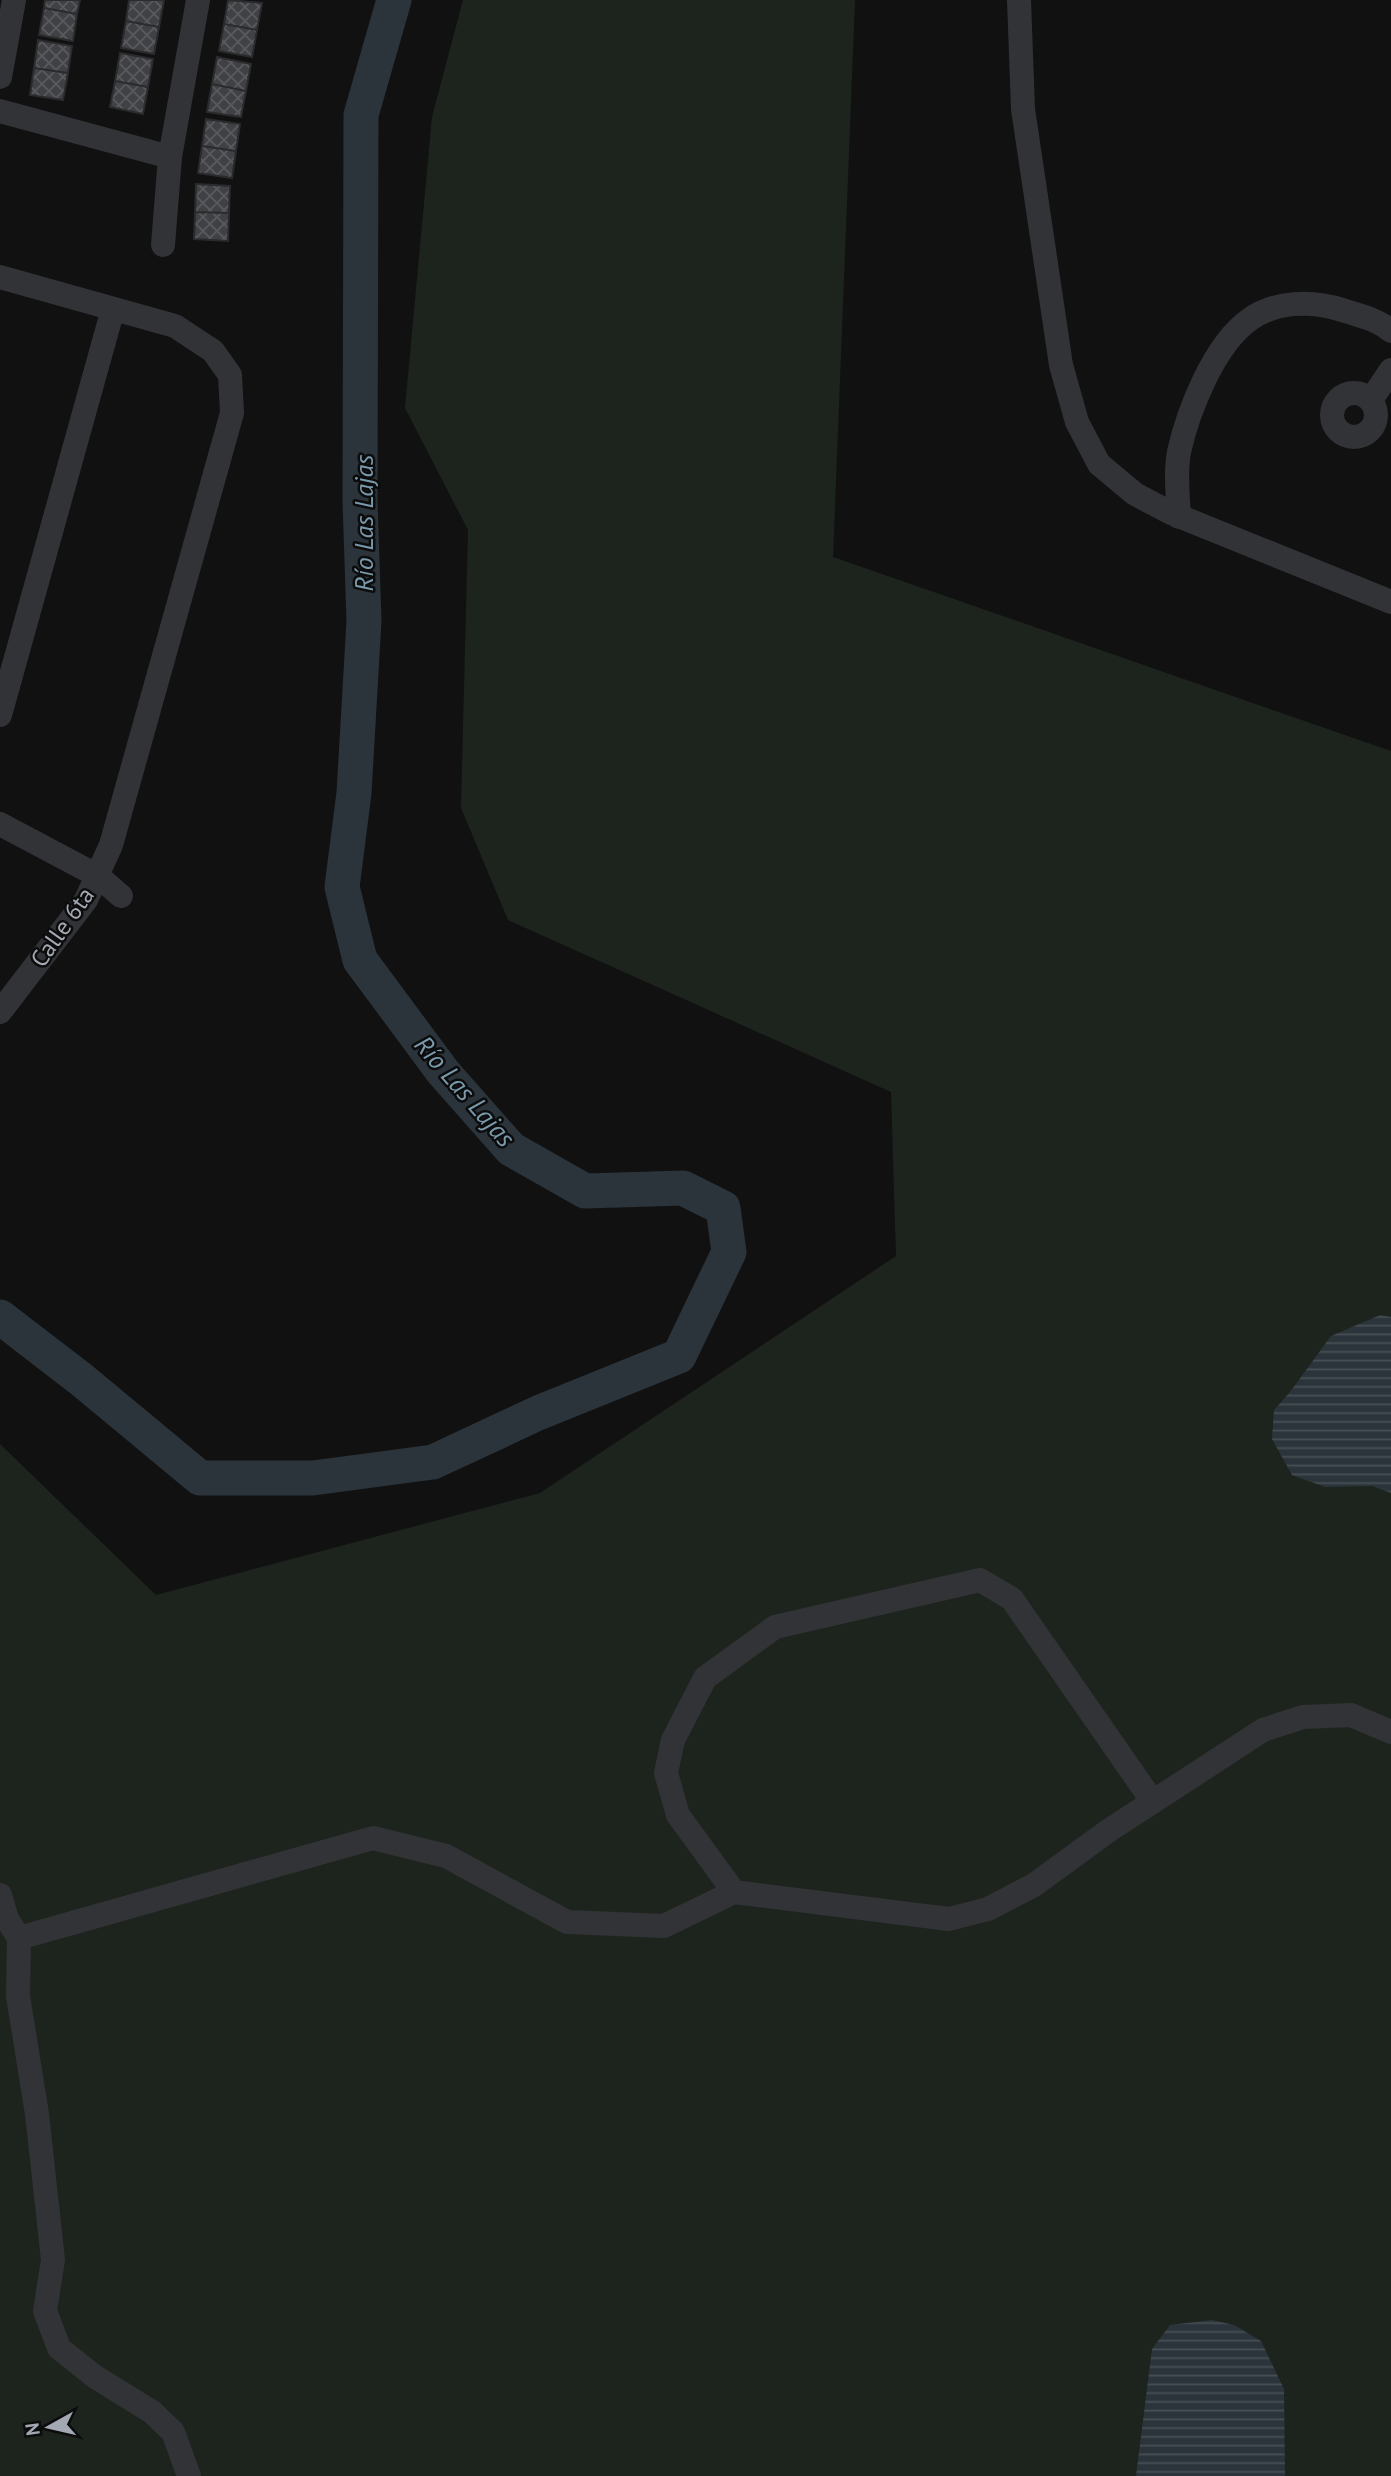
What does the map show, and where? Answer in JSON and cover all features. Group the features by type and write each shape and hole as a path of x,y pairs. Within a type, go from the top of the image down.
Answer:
{"street":[{"path":"0,77 14,0"},
{"path":"163,245 170,157 198,0"},
{"path":"1019,0 1023,109 1061,365 1077,422 1099,464 1135,494 1179,517 1391,602"},
{"path":"0,111 170,157"},
{"name":"Calle 6ta","path":"0,278 175,326 213,351 230,375 232,413 111,845 86,900 0,1012"},
{"path":"1179,517 1179,454 1198,392 1232,338 1248,321 1265,311 1301,303 1315,303 1376,321 1391,331"},
{"path":"0,715 113,309"},
{"path":"1371,400 1391,370"},
{"path":"0,824 98,876 121,896"},
{"path":"734,1892 678,1815 666,1773 673,1740 705,1678 775,1627 980,1580 1012,1599 1153,1802"},
{"path":"19,1938 373,1838 446,1856 567,1923 664,1926 734,1892 949,1919 988,1909 1034,1885 1108,1830 1263,1730 1303,1717 1351,1715 1391,1732"},
{"path":"0,1895 7,1919 19,1938 18,1996 37,2114 53,2260 45,2311 60,2348 94,2376 152,2412 173,2432 190,2476"}],"shaded area":[{"path":"463,0 855,0 833,557 1391,751 1391,2476 0,2476 0,1444 156,1595 540,1493 896,1256 891,1092 508,920 461,808 468,530 405,408 432,117"},
{"path":"1380,1315 1391,1317 1391,1493 1372,1486 1325,1487 1292,1475 1272,1439 1274,1410 1331,1336"},
{"path":"1212,2320 1234,2325 1261,2341 1284,2389 1285,2476 1136,2476 1152,2349 1170,2325"}],"building":[{"path":"45,0 80,0 77,14 44,8"},
{"path":"129,0 164,0 159,27 126,21"},
{"path":"228,0 262,3 257,30 224,24"},
{"path":"44,8 77,14 73,41 39,35"},
{"path":"126,21 159,27 154,54 121,48"},
{"path":"224,24 257,30 252,57 219,51"},
{"path":"38,40 72,46 68,73 34,68"},
{"path":"120,53 153,59 148,87 115,81"},
{"path":"217,57 251,64 246,91 212,84"},
{"path":"34,68 68,73 63,100 30,95"},
{"path":"115,81 148,87 143,114 110,107"},
{"path":"212,84 246,91 241,117 207,112"},
{"path":"206,119 240,124 236,151 202,146"},
{"path":"202,146 236,151 232,178 198,173"},
{"path":"196,184 230,186 229,213 195,212"},
{"path":"195,212 229,213 228,241 194,239"}],"waterway":[{"name":"Río Las Lajas","path":"0,1317 82,1380 200,1478 313,1478 433,1462 538,1413 679,1356 729,1252 723,1208 683,1188 585,1191 511,1149 443,1072 360,960 342,887 354,793 364,621 360,501 361,115 394,0"}]}
